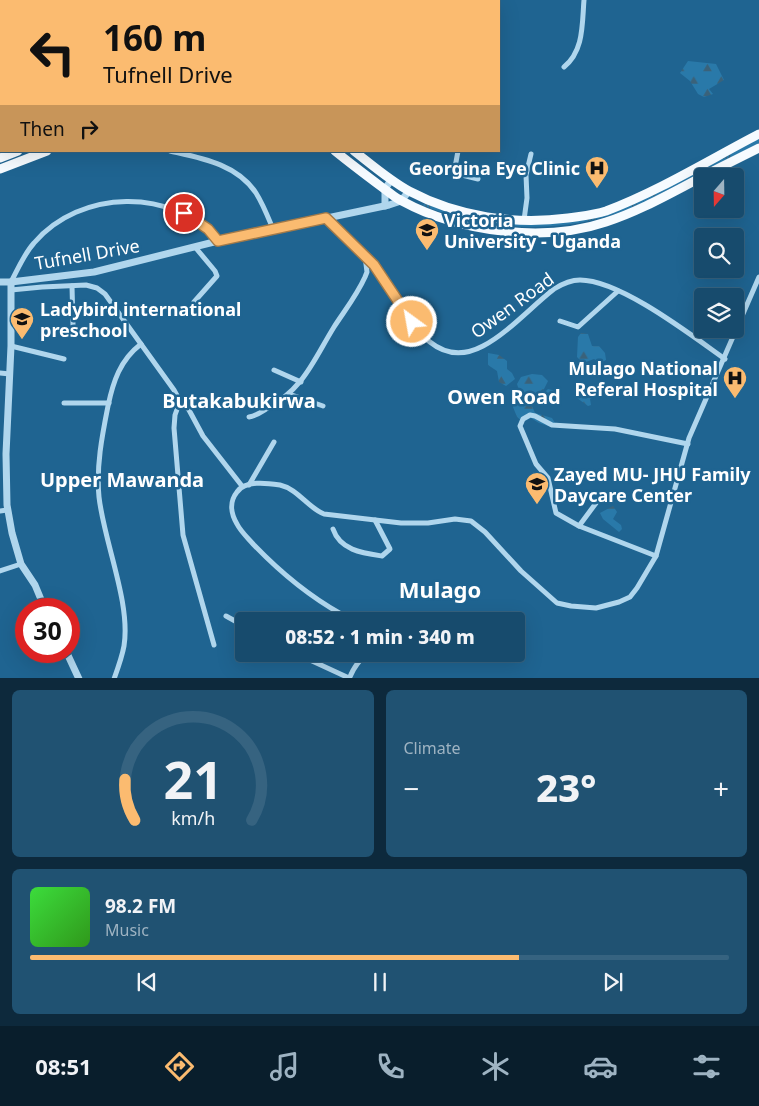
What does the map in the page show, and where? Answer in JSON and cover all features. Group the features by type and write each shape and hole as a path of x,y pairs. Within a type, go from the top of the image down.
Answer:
{"main road":[{"path":"355,152 391,180 409,191 432,201 468,213 505,220 555,220 604,212 638,197 759,134"},
{"path":"719,168 759,148"},
{"path":"0,158 15,152"},
{"path":"0,169 44,152"},
{"path":"335,152 401,201 469,226 512,232 546,232 605,223 645,207 694,181"},
{"path":"638,197 645,207"}],"street":[{"path":"564,67 572,60 578,50 584,0"},
{"path":"174,152 219,164 238,174 256,192 273,229"},
{"path":"458,152 454,173 478,179"},
{"path":"524,220 527,198 526,175 531,154"},
{"path":"385,206 385,189 391,180"},
{"path":"401,201 409,191"},
{"name":"Tufnell Drive","path":"0,282 94,272 218,241 401,201"},
{"path":"40,598 35,585 21,564 4,510 3,454 10,374 11,282 35,241 47,231 74,214 88,208 111,203 150,202 170,207 198,221 218,241"},
{"name":"Owen Road","path":"326,218 374,265 420,334 439,349 453,353 464,353 483,346 498,337 563,284 579,280 594,281 607,285 643,304 725,359"},
{"path":"194,302 217,276 195,247"},
{"path":"249,417 257,415 290,394 301,382 366,277 365,255"},
{"path":"338,612 298,585 269,560 242,532 232,515 232,501 242,486 264,484 282,486 307,502 316,511 324,514 401,523 428,523 455,518 471,521 486,532 520,571 557,602 571,606 596,608 630,597 656,556 688,444 759,277"},
{"path":"72,286 73,325"},
{"path":"11,290 91,286 105,294 180,401 189,410 202,436 242,486"},
{"path":"560,321 578,327 618,291"},
{"path":"114,678 121,659 125,632 124,614 99,496 98,475 101,443 113,385 125,359 141,344"},
{"path":"11,346 64,358"},
{"path":"274,370 301,382"},
{"path":"0,374 10,374"},
{"path":"290,394 323,406"},
{"path":"180,401 175,415 174,428 181,525 214,645"},
{"path":"64,403 109,403"},
{"path":"656,556 579,526 556,513 548,478 536,464 520,426 523,419 530,415 552,425 616,429 688,444"},
{"path":"249,485 274,442"},
{"path":"579,526 602,495"},
{"path":"333,529 336,537 346,547 382,556 390,549 375,520"},
{"path":"0,570 21,564"},
{"path":"226,616 235,621"},
{"path":"314,662 349,678 358,662"},
{"path":"72,663 79,678"}],"green space":[{"path":"688,61 716,64 724,80 709,89 713,94 704,97 698,94 690,81 680,73"},
{"path":"759,137 759,143 710,168 695,168"},
{"path":"694,168 694,176 642,203 601,218 575,223 523,227 497,225 446,214 421,205 429,203 476,218 595,216"},
{"path":"581,333 588,334 592,346 599,346 605,353 606,360 600,363 594,359 583,363 577,357 578,337"},
{"path":"488,353 499,355 507,361 507,369 515,379 506,386 499,382 497,371 488,365"},
{"path":"532,374 542,375 548,381 544,389 529,399 535,413 552,418 555,423 551,427 531,418 523,422 517,417 513,407 519,390 517,384 521,377"},
{"path":"548,389 556,391 558,401 546,405 540,397"},
{"path":"586,389 594,392 595,396 590,399 591,405 588,406 577,398 580,391"},
{"path":"613,506 617,512 613,519 621,525 622,529 619,532 603,519 600,513"}],"place":[{"name":"Georgina Eye Clinic","path":"597,189"},
{"name":"Victoria University - Uganda","path":"427,251"},
{"name":"Ladybird international preschool","path":"22,340"},
{"name":"Mulago National Referal Hospital","path":"735,399"},
{"name":"Zayed MU- JHU Family Daycare Center","path":"537,505"}],"district":[{"name":"Owen Road","path":"504,396"},
{"name":"Butakabukirwa","path":"239,400"},
{"name":"Upper Mawanda","path":"122,479"},
{"name":"Mulago","path":"440,589"}],"route":[{"path":"184,213 208,229 218,241 326,218 374,265 412,322"}]}
